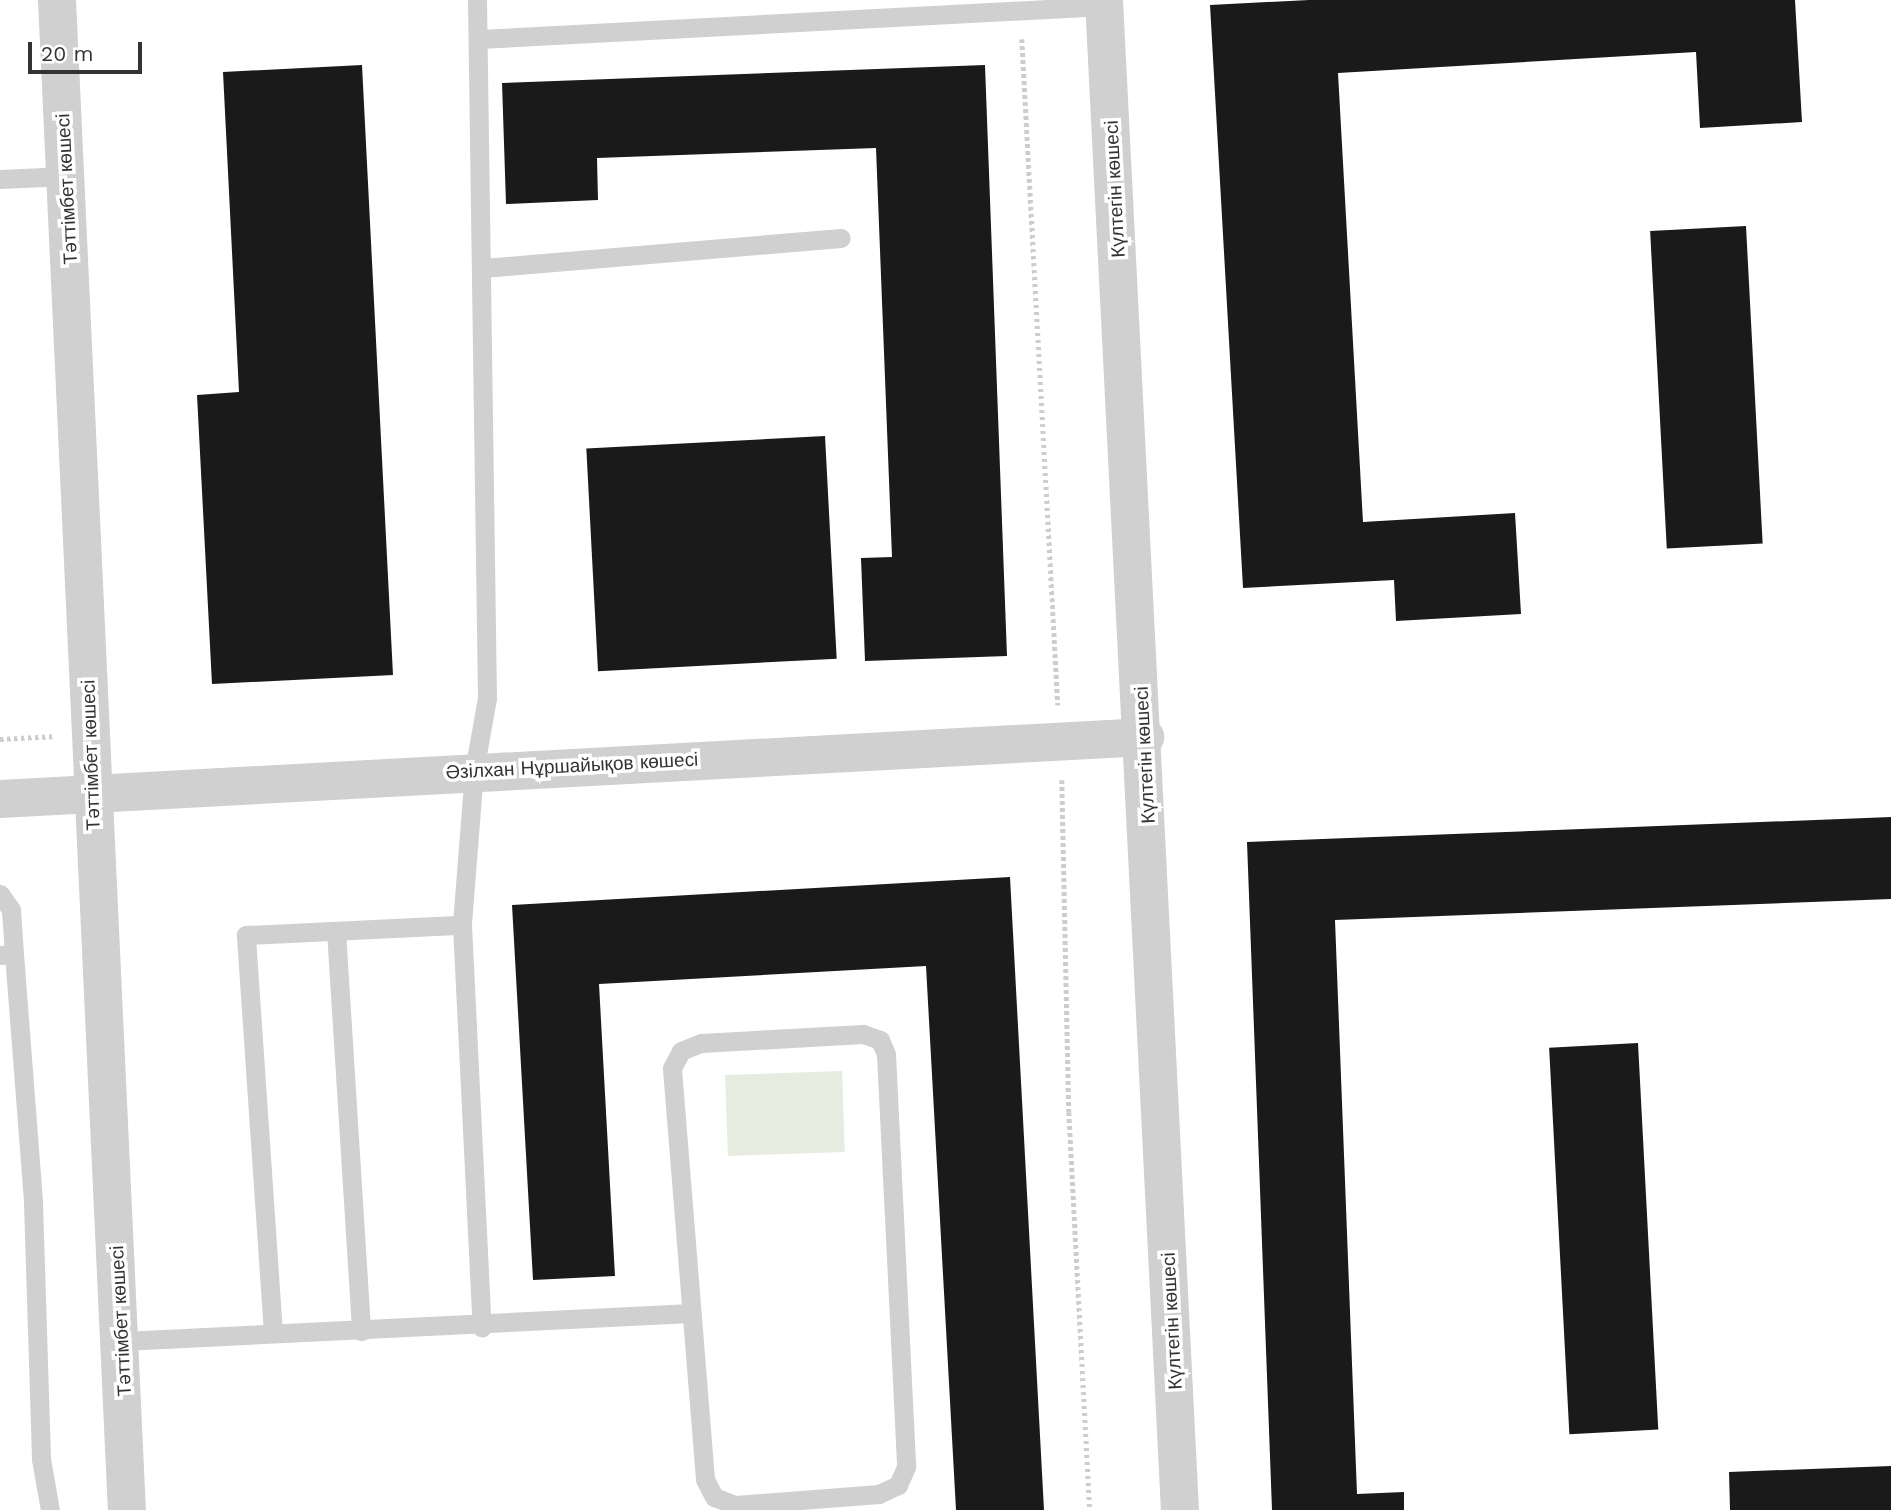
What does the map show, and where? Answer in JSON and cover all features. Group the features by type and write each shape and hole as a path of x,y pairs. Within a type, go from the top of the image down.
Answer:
{"street":[{"name":"Тәттімбет көшесі","path":"57,0 67,177 89,735 123,1340 127,1510"},
{"name":"Күлтегін көшесі","path":"1105,3 1145,737 1181,1510"},
{"name":"Әзілхан Нұршайықов көшесі","path":"0,799 474,771 1145,737"}],"lane":[{"path":"477,0 483,268 487,698 474,771 462,925 482,1328"},
{"path":"479,39 1105,3"},
{"path":"0,179 67,177"},
{"path":"483,268 841,238"},
{"path":"0,894 11,910 7,955 33,1203 41,1459 50,1510"},
{"path":"274,1333 246,935 462,925"},
{"path":"336,931 361,1331"},
{"path":"863,1034 880,1040 886,1055 906,1467 898,1485 880,1494 735,1505 714,1497 705,1479 691,1313 672,1068 681,1051 701,1043 863,1034"},
{"path":"123,1340 482,1328 691,1313"}],"path":[{"path":"0,739 89,735"}],"shaded area":[{"path":"842,1071 845,1152 728,1156 725,1075"}],"building":[{"path":"1309,0 1795,0 1802,122 1700,128 1696,52 1338,73 1363,522 1515,513 1521,614 1396,621 1394,580 1243,588 1210,5"},
{"path":"362,65 393,675 212,684 197,395 239,392 223,72"},
{"path":"985,65 1007,656 865,661 861,558 892,557 876,148 597,158 598,200 506,204 502,83"},
{"path":"1746,226 1763,544 1667,549 1650,231"},
{"path":"825,436 837,659 598,671 586,449"},
{"path":"1891,817 1891,899 1335,920 1357,1494 1404,1492 1404,1510 1272,1510 1247,842"},
{"path":"1010,877 1044,1510 956,1510 926,966 599,984 615,1276 533,1280 512,905"},
{"path":"1638,1043 1658,1429 1569,1434 1549,1048"},
{"path":"1891,1466 1891,1510 1730,1510 1729,1472"}]}
